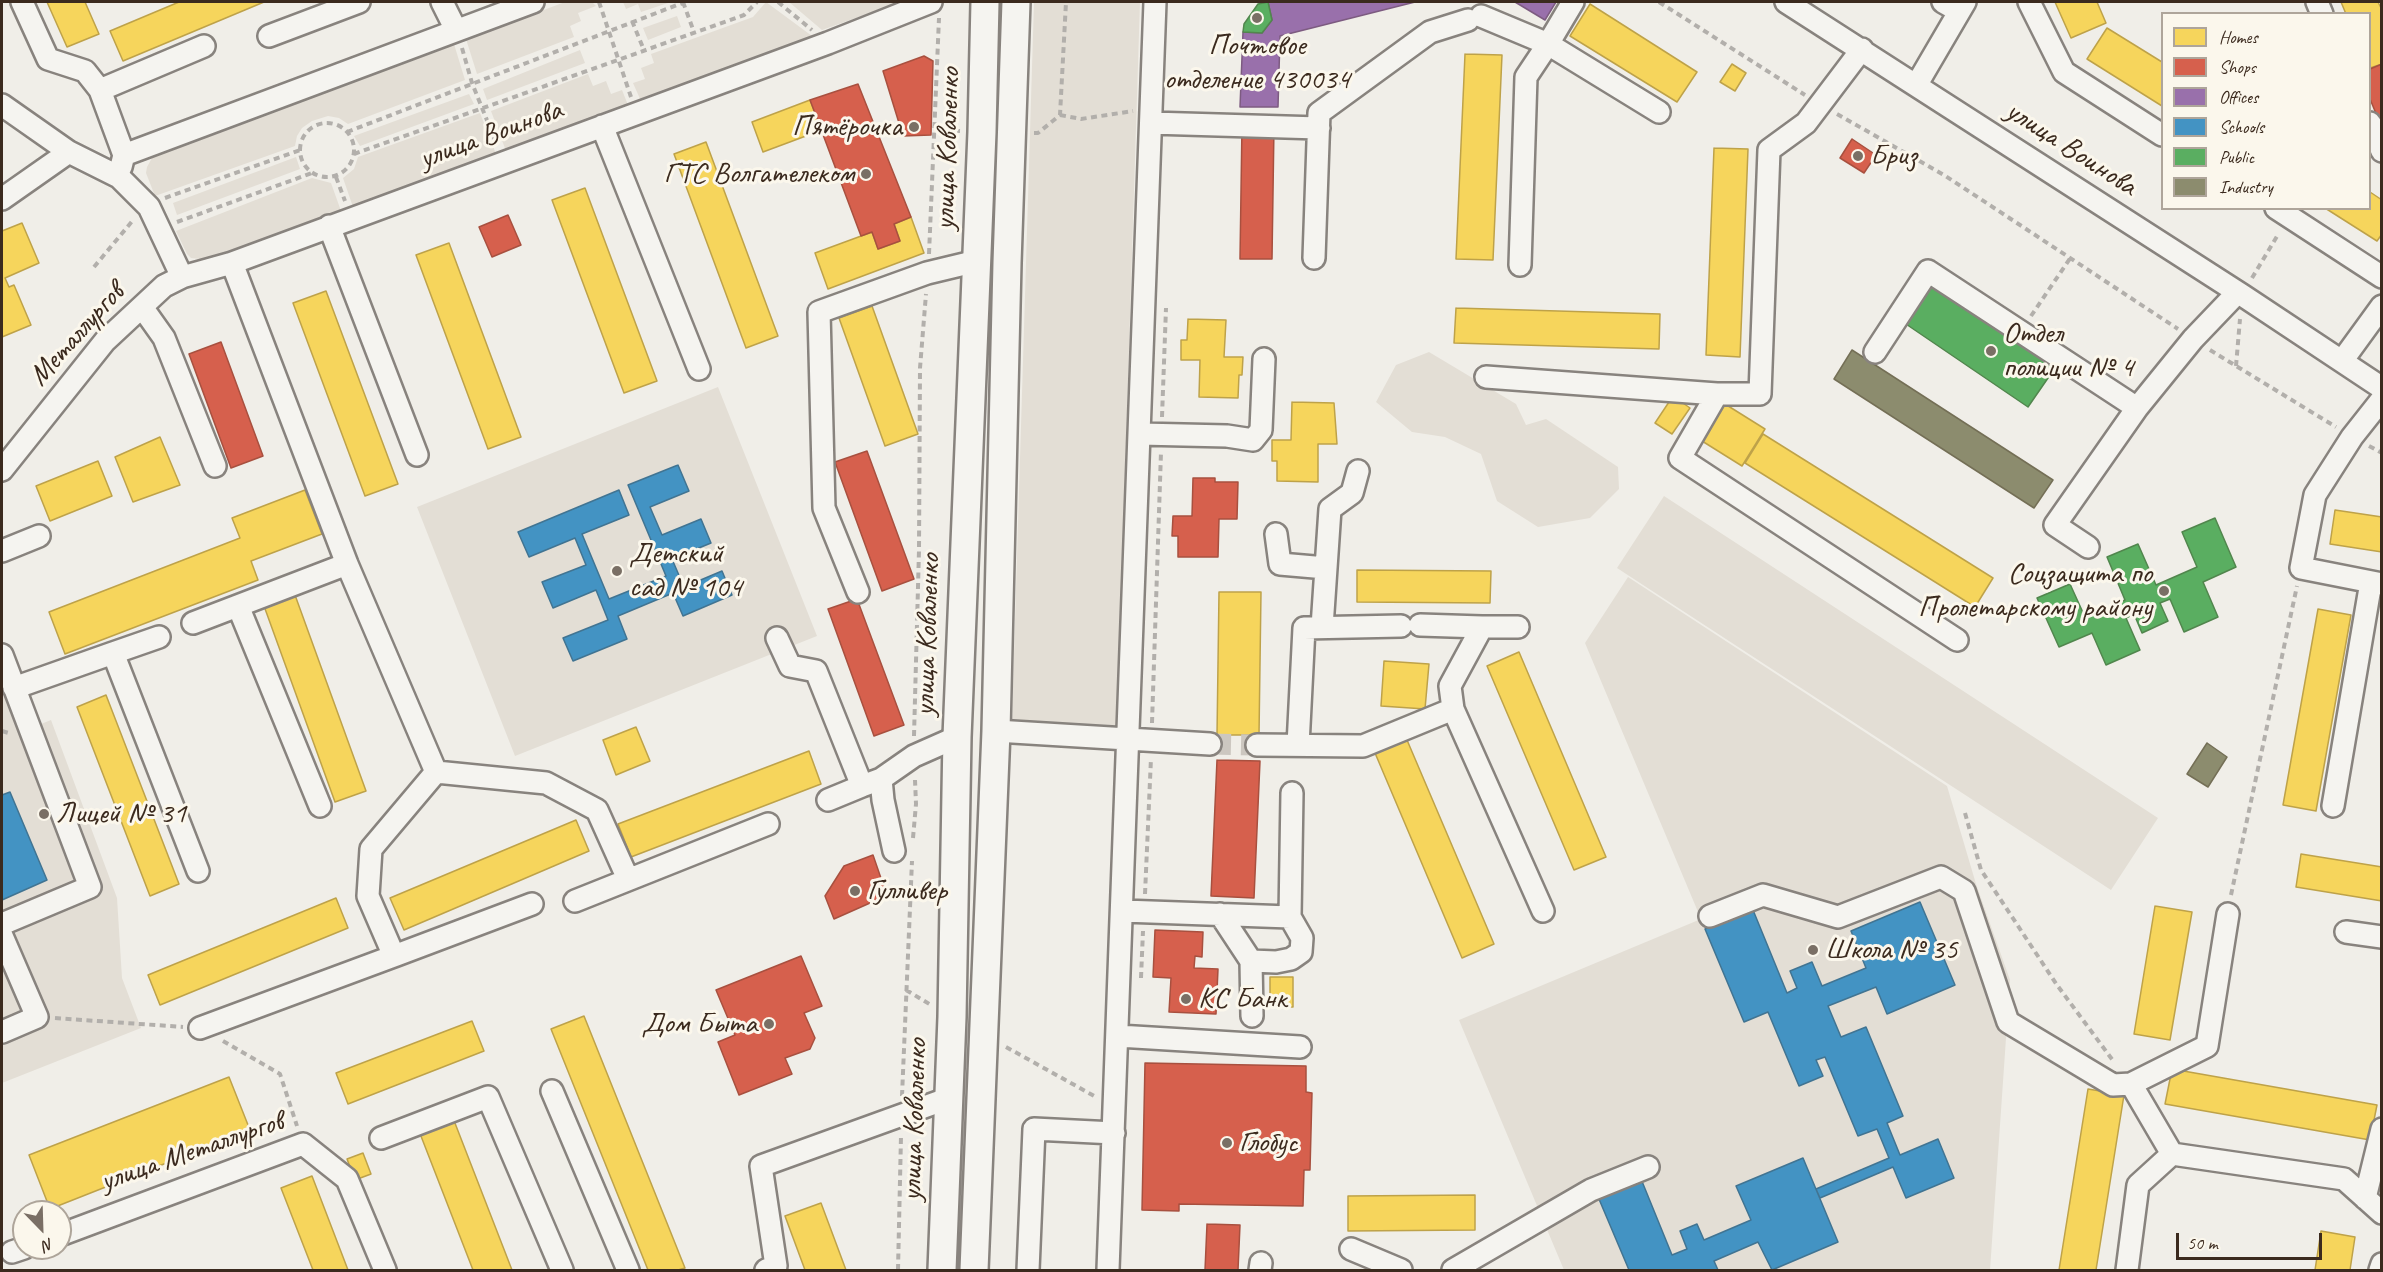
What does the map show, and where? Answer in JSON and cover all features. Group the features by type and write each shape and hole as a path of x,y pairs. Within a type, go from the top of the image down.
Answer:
{"main road":[{"name":"улица Коваленко","path":"942,1270 952,1017 957,737 977,261 985,2"},
{"name":"улица Коваленко","path":"974,1270 996,730 1007,263 1017,2"},
{"path":"977,261 1007,263"},
{"path":"957,737 996,730"},
{"path":"948,1098 980,1099"}],"street":[{"path":"22,2 48,59 85,71 100,90 124,155 119,177"},
{"path":"269,36 360,2"},
{"path":"442,2 456,30"},
{"path":"124,155 533,2"},
{"path":"1108,1270 1130,738 1155,2"},
{"path":"1520,265 1526,77 1573,2"},
{"name":"улица Воинова","path":"1786,2 1917,84 2382,388"},
{"path":"2029,2 2064,72 2161,134"},
{"path":"1917,84 1956,5"},
{"name":"улица Воинова","path":"182,276 232,263 828,43 935,7"},
{"path":"1314,258 1319,113 1430,32 1474,18 1548,44 1659,112"},
{"path":"100,90 204,46"},
{"path":"1486,377 1717,394 1760,394 1769,150 1806,123 1862,49"},
{"path":"2,105 69,152 119,177 148,207 182,276"},
{"path":"1151,116 1319,128"},
{"path":"2371,125 2382,151"},
{"path":"602,126 699,369"},
{"path":"2,199 69,152"},
{"path":"2279,210 2382,277"},
{"path":"329,226 417,455"},
{"path":"858,592 824,508 819,312 927,273 977,261"},
{"path":"232,263 347,564 436,772"},
{"path":"1875,352 1928,271 2137,408"},
{"name":"Металлургов","path":"2,470 105,341 164,286 182,276"},
{"path":"2088,547 2055,525 2137,408 2193,339 2237,293"},
{"path":"2342,362 2382,306"},
{"path":"142,307 164,338 215,466"},
{"path":"1140,434 1227,436 1253,440 1261,430 1263,359"},
{"path":"1717,394 1680,458 1957,640"},
{"path":"2333,806 2376,583 2301,568 2315,495 2352,437 2382,399"},
{"path":"1322,627 1330,509 1352,493 1358,471"},
{"path":"1276,534 1280,564 1326,568"},
{"path":"2,550 39,536"},
{"path":"193,623 347,564"},
{"path":"238,606 321,806"},
{"path":"1482,627 1450,687 1453,708 1543,911"},
{"path":"1298,745 1304,628 1518,627"},
{"path":"14,688 159,637"},
{"path":"777,638 790,666 816,671 872,783 883,800 906,852"},
{"path":"113,653 198,871"},
{"path":"2,655 90,887 2,924"},
{"path":"1257,745 1363,746 1453,708"},
{"path":"996,730 1210,744"},
{"path":"828,800 872,783 914,756 957,737"},
{"path":"436,772 546,783 597,810 628,879"},
{"path":"394,956 368,896 372,849 436,772"},
{"path":"1251,961 1276,962 1291,959 1302,952 1302,938 1290,917 1292,793"},
{"path":"575,901 768,824"},
{"path":"1710,916 1763,895 1838,916 1941,877 1964,891 2007,1022 2113,1085 2131,1084 2207,1046 2228,914"},
{"path":"200,1028 532,904"},
{"path":"1123,911 1290,917"},
{"path":"1220,915 1251,961 1252,1016"},
{"path":"2346,932 2382,937"},
{"path":"2,936 37,1017 2,1032"},
{"path":"1118,1036 1300,1047"},
{"path":"2131,1084 2172,1154"},
{"path":"552,1091 628,1270"},
{"path":"381,1138 488,1097 562,1270"},
{"path":"773,1269 761,1166 948,1098"},
{"path":"1028,1270 1034,1129 1114,1133"},
{"path":"2365,1198 2382,1129"},
{"name":"улица Металлургов","path":"72,1231 303,1144 346,1179 385,1270"},
{"path":"2172,1154 2344,1179 2382,1213"},
{"path":"2127,1270 2138,1185 2172,1154"},
{"path":"1453,1270 1591,1190 1648,1167"},
{"path":"1351,1250 1401,1270"},
{"path":"2380,1270 2382,1264"}],"path":[{"path":"599,2 637,113"},
{"path":"347,132 684,2 694,32"},
{"path":"354,154 744,15 757,2"},
{"path":"778,2 828,43"},
{"path":"1659,2 1820,105 1944,175 2193,339 2382,453"},
{"path":"898,1270 906,990 906,852 916,804 914,756 919,550 920,368 936,130 935,7"},
{"path":"632,21 644,50"},
{"path":"456,30 472,83 504,162"},
{"path":"1060,115 1081,119 1151,116"},
{"path":"331,124 347,132 354,146 351,163 336,177 320,177 312,173 305,167 300,150 306,133 314,127 331,124"},
{"path":"94,267 131,222 148,207 300,150"},
{"path":"173,223 312,173"},
{"path":"336,177 351,218"},
{"path":"2020,331 2071,257"},
{"path":"2228,914 2301,568"},
{"path":"1965,813 1981,870 2057,985 2131,1084"},
{"path":"906,990 952,1017"},
{"path":"37,1017 200,1028 280,1074 303,1144"},
{"path":"983,1034 1115,1107"}],"shaded area":[{"path":"565,2 592,2 596,6 578,13 581,21 570,26 574,37 477,74 466,39"},
{"path":"623,2 671,2 641,12 638,4 626,9"},
{"path":"766,2 812,36 641,101 633,83 645,79 641,68 654,63 651,54 753,17"},
{"path":"789,2 901,2 822,30"},
{"path":"1034,2 1140,2 1117,725 1110,729 1016,725 1012,719"},
{"path":"677,16 681,27 648,40 643,28"},
{"path":"454,44 465,80 348,124 339,118 328,116 312,121 302,128 295,146 155,196 146,173 152,158 160,151"},
{"path":"580,50 585,63 487,100 483,89"},
{"path":"588,74 593,86 606,81 611,94 622,90 628,105 506,151 491,111"},
{"path":"469,94 474,104 360,146 354,136"},
{"path":"480,113 496,154 353,207 343,178 354,169 358,157"},
{"path":"296,157 300,169 177,215 173,203"},
{"path":"312,178 331,183 341,211 209,260 191,258 187,254 176,231"},
{"path":"1429,352 1516,404 1526,425 1546,419 1618,467 1619,489 1590,518 1538,527 1497,501 1481,454 1445,437 1412,432 1376,402 1396,365"},
{"name":"Детский сад № 104","path":"718,387 817,636 515,756 417,507"},
{"path":"1664,496 2158,818 2111,890 1617,568"},
{"name":"Школа № 35","path":"1628,577 1947,786 1976,884 2010,980 1990,1270 1564,1270 1459,1020 1701,919 1585,643"},
{"name":"Лицей № 31","path":"2,668 26,730 51,720 117,898 122,978 141,1028 2,1083"}],"building: Homes":[{"path":"47,2 85,2 99,34 67,47"},
{"path":"179,2 264,2 123,61 110,31"},
{"path":"2055,2 2097,2 2106,23 2071,38"},
{"path":"2341,2 2378,2 2382,10 2382,64 2371,68 2371,12 2345,12"},
{"path":"1590,4 1697,72 1677,102 1570,36"},
{"path":"2107,28 2161,61 2161,105 2087,59"},
{"path":"1465,54 1502,55 1493,260 1456,259"},
{"path":"1732,64 1746,73 1735,91 1720,82"},
{"path":"810,100 822,130 763,152 752,122"},
{"path":"706,142 778,336 746,348 674,154"},
{"path":"1714,148 1748,149 1740,357 1706,355"},
{"path":"585,188 657,381 624,393 552,200"},
{"path":"2371,193 2382,200 2382,234 2377,241 2328,210 2371,210"},
{"path":"911,217 924,253 828,289 815,253 872,232 878,249 900,241 894,224"},
{"path":"22,223 39,263 5,278 9,287 14,285 31,325 2,337 2,231"},
{"path":"449,243 521,437 488,449 416,255"},
{"path":"326,291 398,484 365,496 293,303"},
{"path":"872,306 918,434 885,446 839,318"},
{"path":"1456,308 1660,314 1659,349 1454,343"},
{"path":"1188,319 1226,320 1224,357 1243,357 1238,398 1199,397 1200,360 1181,360 1181,340 1187,340"},
{"path":"1673,396 1690,408 1672,434 1655,423"},
{"path":"1292,402 1334,403 1337,444 1318,444 1318,482 1277,481 1277,461 1272,461 1272,440 1291,440"},
{"path":"1725,404 1765,429 1742,466 1702,441"},
{"path":"1763,434 1993,578 1975,607 1745,463"},
{"path":"160,437 180,485 133,502 115,457"},
{"path":"98,461 112,496 50,521 36,486"},
{"path":"305,490 322,534 251,561 258,580 65,654 49,612 240,538 232,518"},
{"path":"2335,510 2382,517 2382,552 2330,544"},
{"path":"1357,570 1491,571 1490,603 1357,602"},
{"path":"1219,592 1261,592 1259,735 1217,735"},
{"path":"295,595 366,791 335,802 264,606"},
{"path":"2318,609 2351,615 2316,811 2283,805"},
{"path":"1519,652 1606,857 1574,870 1487,666"},
{"path":"1384,661 1429,664 1425,709 1381,706"},
{"path":"106,695 179,884 150,896 77,707"},
{"path":"636,727 650,761 616,775 603,740"},
{"path":"1407,740 1494,944 1462,958 1375,753"},
{"path":"809,751 821,784 631,857 618,824"},
{"path":"576,820 589,851 404,930 390,898"},
{"path":"2301,854 2382,867 2382,901 2296,887"},
{"path":"336,898 348,928 160,1005 148,975"},
{"path":"2155,906 2192,912 2170,1040 2134,1034"},
{"path":"1270,977 1293,977 1293,1007 1270,1007"},
{"path":"584,1016 685,1268 648,1270 551,1029"},
{"path":"472,1021 484,1051 348,1104 336,1073"},
{"path":"2172,1069 2377,1105 2370,1140 2165,1104"},
{"path":"229,1077 250,1130 72,1200 46,1200 29,1155"},
{"path":"2088,1089 2124,1095 2096,1270 2059,1270"},
{"path":"453,1118 512,1270 473,1270 419,1131"},
{"path":"363,1153 371,1174 355,1180 347,1159"},
{"path":"312,1176 348,1270 313,1270 281,1188"},
{"path":"1475,1195 1475,1230 1348,1231 1348,1196"},
{"path":"821,1203 846,1270 805,1270 785,1216"},
{"path":"2321,1231 2355,1237 2350,1270 2315,1270"}],"building: Shops":[{"path":"924,56 933,61 931,135 903,136 883,71"},
{"path":"2382,64 2382,128 2371,101 2371,69"},
{"name":"ГТС Волгателеком","path":"858,84 911,217 894,224 900,241 878,249 872,232 861,236 810,100"},
{"path":"1242,125 1274,126 1272,259 1240,259"},
{"name":"Бриз","path":"1852,139 1876,155 1864,173 1840,158"},
{"path":"508,215 521,245 492,257 479,227"},
{"path":"221,342 263,456 231,468 189,354"},
{"path":"867,451 914,579 882,591 835,462"},
{"path":"1193,478 1215,478 1215,482 1238,482 1237,519 1219,519 1218,557 1178,557 1178,536 1172,536 1173,516 1192,516"},
{"path":"857,599 904,725 874,736 828,609"},
{"path":"1217,760 1260,761 1254,898 1211,896"},
{"name":"Гулливер","path":"873,855 884,887 879,899 834,919 825,896 844,866"},
{"path":"1155,930 1203,932 1202,957 1195,956 1194,968 1218,969 1216,1014 1169,1012 1171,978 1153,977"},
{"name":"Дом Быта","path":"801,956 822,1006 804,1013 815,1038 810,1049 785,1058 792,1074 739,1095 718,1042 735,1035 716,990"},
{"name":"Глобус","path":"1145,1063 1306,1066 1306,1092 1312,1093 1310,1170 1304,1170 1303,1206 1179,1204 1179,1211 1142,1210"},
{"path":"1207,1224 1240,1225 1238,1270 1205,1270"}],"building: Offices":[{"path":"1268,2 1415,2 1280,36 1278,107 1240,107 1243,32 1262,33 1272,20"},
{"path":"1515,2 1556,2 1545,20"}],"building: Schools":[{"path":"678,465 689,491 650,507 662,535 701,519 711,543 672,559 684,587 722,571 732,595 683,616 673,593 618,616 627,639 573,661 563,638 608,620 596,590 553,608 542,582 586,565 575,538 529,557 518,532 619,490 629,515 582,534 609,599 666,576 628,485"},
{"path":"10,792 47,880 2,900 2,795"},
{"path":"1920,902 1955,985 1887,1014 1876,987 1828,1006 1841,1037 1866,1027 1903,1116 1887,1123 1900,1155 1938,1139 1954,1178 1906,1198 1893,1167 1820,1198 1816,1189 1889,1158 1877,1129 1858,1136 1825,1057 1816,1060 1823,1076 1799,1086 1768,1012 1744,1022 1705,929 1753,910 1787,993 1797,988 1790,971 1812,962 1822,986 1866,968 1851,931"},
{"path":"1803,1158 1838,1242 1772,1270 1758,1242 1714,1261 1718,1270 1629,1270 1596,1192 1639,1174 1672,1255 1687,1249 1680,1231 1697,1224 1704,1240 1751,1220 1736,1186"}],"building: Public":[{"path":"1268,2 1272,20 1262,33 1243,32 1244,24 1258,4"},
{"name":"Отдел полиции № 4","path":"1929,278 2057,365 2028,407 1900,320"},
{"name":"Соцзащита по Пролетарскому району","path":"2215,518 2236,567 2203,582 2218,617 2184,632 2170,599 2160,603 2168,621 2142,633 2134,614 2126,618 2140,650 2106,665 2092,633 2059,647 2037,598 2070,584 2085,617 2125,600 2107,557 2138,544 2156,585 2197,567 2182,532"}],"building: Industry":[{"path":"1852,350 2053,480 2034,508 1834,379"},
{"path":"2207,743 2227,757 2208,787 2187,774"}],"tunnel":[{"path":"1210,744 1257,745"}],"place":[{"name":"Почтовое отделение 430034","path":"1257,18"},
{"name":"Пятёрочка","path":"914,127"},
{"name":"Бриз","path":"1858,156"},
{"name":"ГТС Волгателеком","path":"866,174"},
{"name":"Отдел полиции № 4","path":"1991,351"},
{"name":"Детский сад № 104","path":"617,571"},
{"name":"Соцзащита по Пролетарскому району","path":"2164,591"},
{"name":"Лицей № 31","path":"44,814"},
{"name":"Гулливер","path":"855,891"},
{"name":"Школа № 35","path":"1813,950"},
{"name":"КС Банк","path":"1186,999"},
{"name":"Дом Быта","path":"769,1024"},
{"name":"Глобус","path":"1227,1143"}]}
